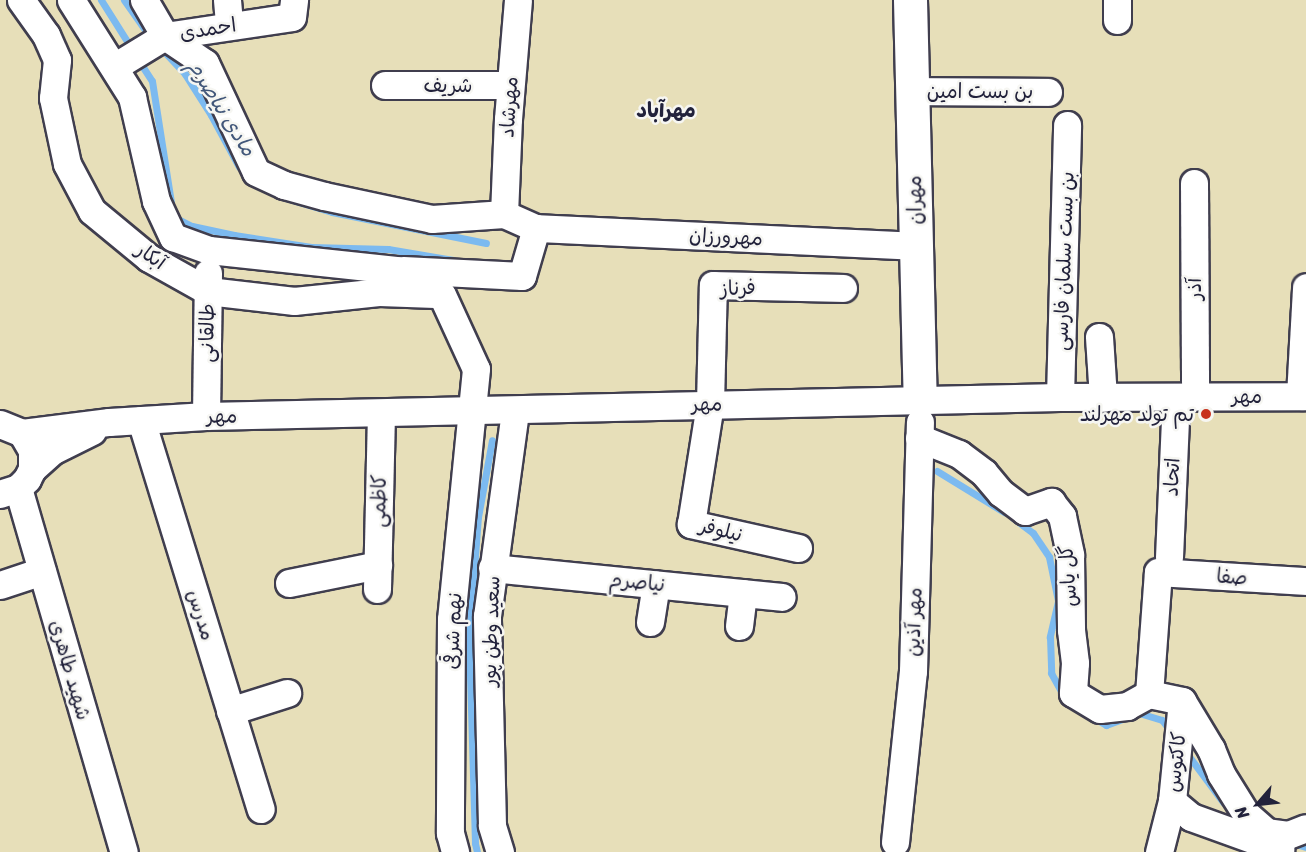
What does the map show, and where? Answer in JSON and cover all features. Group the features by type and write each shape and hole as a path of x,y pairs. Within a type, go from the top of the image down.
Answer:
{"main road":[{"name":"مهران","path":"910,0 921,400"}],"street":[{"name":"آبکار","path":"21,0 46,35 57,60 53,98 67,164 92,211 149,258 208,291 294,301 379,292 442,295"},
{"name":"آبکار","path":"71,0 132,98 156,201 172,237 208,250 396,270 442,295"},
{"path":"144,0 165,36 205,63 256,172 284,185 324,196 432,219 504,214 536,228 522,276 396,270"},
{"name":"احمدی","path":"114,67 165,36 228,12 292,17 294,0"},
{"name":"مهرشاد","path":"504,214 510,85 518,0"},
{"name":"شریف","path":"385,85 510,85"},
{"name":"بن بست امین","path":"912,91 1048,92"},
{"name":"بن بست سلمان فارسی","path":"1060,397 1067,125"},
{"name":"آذر","path":"1186,397 1194,183"},
{"name":"مهرورزان","path":"536,228 916,246"},
{"name":"طالقانی","path":"206,416 208,250"},
{"name":"فرناز","path":"710,404 713,285 843,288"},
{"path":"1303,396 1306,287"},
{"path":"442,295 477,369 474,411"},
{"path":"1099,337 1103,398"},
{"name":"مهر","path":"11,428 206,416 381,414 1060,397 1303,396"},
{"name":"اتحاد","path":"1149,694 1163,564 1186,397"},
{"name":"مهر آذین","path":"895,842 913,671 921,400"},
{"name":"نیلوفر","path":"710,404 691,524 798,548"},
{"name":"نهم شرقی","path":"455,852 450,833 451,619 474,411"},
{"name":"سعید وطن پور","path":"500,852 492,825 487,616 515,411"},
{"name":"کاظمی","path":"289,583 377,577 381,414"},
{"name":"مدرس","path":"141,420 261,810"},
{"name":"مهر","path":"17,484 52,452 109,422"},
{"name":"شهید طاهری","path":"11,428 32,450 17,484 124,852"},
{"name":"گل یاس","path":"919,438 959,454 984,472 1001,493 1025,511 1051,502 1062,516 1070,555 1071,630 1075,663 1073,693 1100,709 1127,706 1149,694"},
{"name":"صفا","path":"1163,564 1306,581"},
{"name":"نیاصرم","path":"492,568 782,597"},
{"path":"0,585 42,571"},
{"path":"650,622 656,584"},
{"path":"739,626 743,593"},
{"path":"230,711 287,693"},
{"path":"1149,694 1182,701 1211,749 1221,774 1246,814 1268,832 1288,835 1306,828"},
{"name":"کاکتوس","path":"1182,701 1172,801 1191,817 1290,852"},
{"path":"1159,852 1172,801"}],"waterway":[{"path":"101,0 132,49"},
{"name":"مادی نیاصرم","path":"124,0 150,37"},
{"name":"مادی نیاصرم","path":"160,47 185,74 211,115 239,167"},
{"path":"137,58 152,81 171,203"},
{"name":"مادی نیاصرم","path":"282,197 332,212 486,243"},
{"path":"175,213 178,219 192,226 234,235 311,247 388,249 453,260"},
{"path":"477,852 469,636 478,517 492,440"},
{"path":"937,471 1004,512"},
{"path":"1013,518 1033,533 1049,557 1058,601 1050,637 1051,673 1064,696"},
{"path":"1094,718 1106,725 1139,713 1162,720 1171,732"},
{"path":"1185,751 1223,802"},
{"path":"1292,843 1306,847"}],"place":[{"name":"تم تولد مهرلند","path":"1206,414"}],"district":[{"name":"مهرآباد","path":"666,110"}]}
